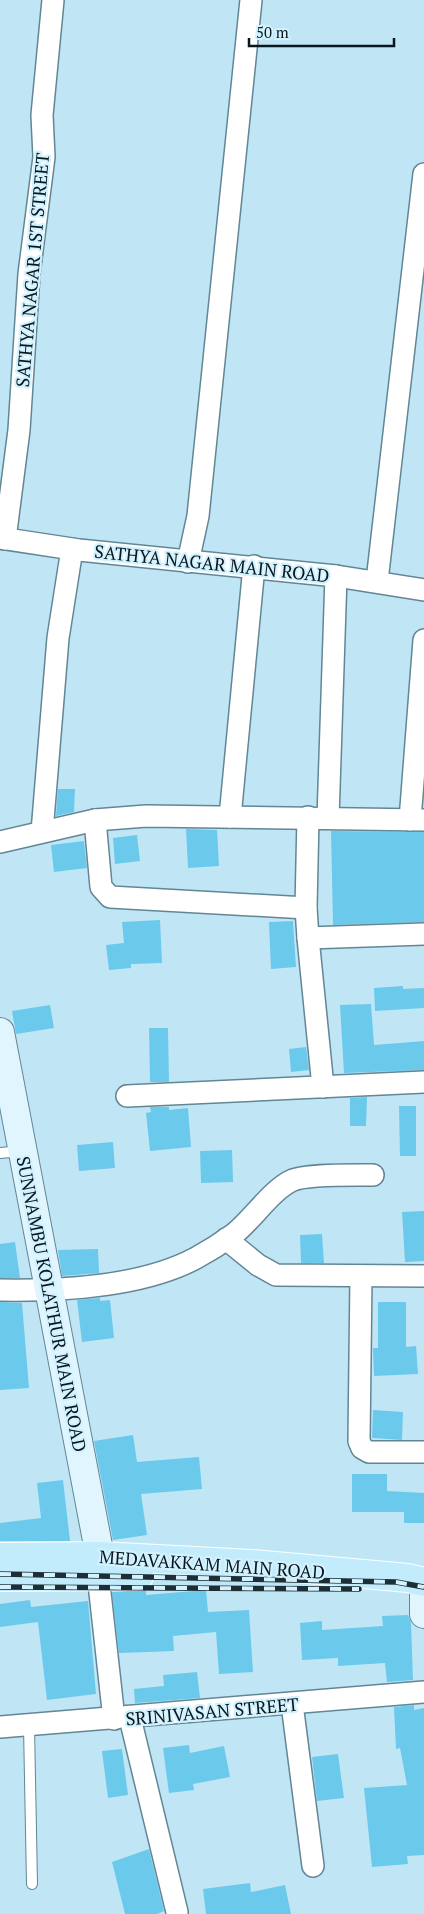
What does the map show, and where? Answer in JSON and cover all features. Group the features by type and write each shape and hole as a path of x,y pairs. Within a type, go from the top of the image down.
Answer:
{"main road":[{"name":"MEDAVAKKAM MAIN ROAD","path":"0,1557 99,1566 252,1564 408,1578 424,1596"},
{"path":"0,1577 99,1566"}],"street":[{"name":"SATHYA NAGAR 1ST STREET","path":"2,538 19,430 29,274 44,156 42,115 52,0"},
{"path":"188,562 198,516 251,0"},
{"path":"377,582 424,174"},
{"name":"SATHYA NAGAR MAIN ROAD","path":"2,538 72,549 188,562 254,566 336,576 424,590"},
{"path":"42,832 58,638 72,549"},
{"path":"230,817 254,566"},
{"path":"324,1087 306,908 318,818 336,576"},
{"path":"0,842 95,820 146,816 417,820 424,640"},
{"path":"95,820 101,888 110,897 306,908"},
{"path":"308,938 424,934"},
{"name":"SUNNAMBU KOLATHUR MAIN ROAD","path":"0,1032 11,1152 50,1291 99,1566"},
{"path":"128,1096 424,1082"},
{"path":"0,1290 50,1291 115,1283 174,1269 198,1258 234,1234 293,1180 373,1175"},
{"path":"226,1239 258,1265 276,1276 424,1276"},
{"path":"361,1276 359,1441 362,1448 369,1452 424,1452"},
{"path":"99,1566 122,1719 177,1912"},
{"name":"SRINIVASAN STREET","path":"0,1727 122,1719 424,1692"},
{"path":"292,1704 313,1866"}],"lane":[{"path":"29,1726 32,1884"}],"building":[{"path":"58,789 75,789 74,812 56,816"},
{"path":"186,829 217,830 219,866 188,868"},
{"path":"331,831 424,832 424,922 333,925"},
{"path":"137,835 140,861 115,864 113,838"},
{"path":"84,841 87,868 54,872 51,845"},
{"path":"160,920 162,963 131,964 131,968 109,970 106,945 124,943 122,922"},
{"path":"293,921 296,967 271,969 269,922"},
{"path":"403,986 403,989 424,988 424,1008 375,1011 374,988"},
{"path":"371,1004 374,1045 424,1041 424,1070 344,1073 340,1005"},
{"path":"50,1005 54,1028 16,1034 12,1011"},
{"path":"149,1028 168,1028 169,1082 150,1082"},
{"path":"306,1047 309,1070 291,1072 289,1049"},
{"path":"367,1097 366,1126 350,1126 350,1098"},
{"path":"399,1106 416,1106 416,1156 400,1156"},
{"path":"150,1107 169,1107 169,1110 188,1108 191,1147 150,1151 146,1113 151,1112"},
{"path":"113,1142 115,1168 79,1171 77,1145"},
{"path":"232,1150 233,1182 201,1183 200,1151"},
{"path":"424,1211 424,1261 405,1262 402,1212"},
{"path":"322,1234 324,1263 301,1263 300,1235"},
{"path":"15,1242 20,1278 0,1278 0,1244"},
{"path":"98,1249 99,1273 62,1276 58,1250"},
{"path":"100,1298 100,1301 110,1300 114,1338 82,1342 77,1300"},
{"path":"0,1302 22,1303 29,1388 0,1390"},
{"path":"378,1302 406,1302 406,1347 416,1346 418,1374 374,1376 373,1348 378,1348"},
{"path":"373,1410 403,1412 402,1440 372,1438"},
{"path":"133,1435 137,1462 199,1457 202,1489 141,1494 147,1535 113,1540 94,1441"},
{"path":"352,1474 387,1474 387,1491 424,1493 424,1523 404,1523 404,1512 352,1512"},
{"path":"63,1480 70,1541 0,1541 0,1523 41,1518 37,1483"},
{"path":"146,1590 146,1595 206,1590 208,1612 249,1610 253,1672 219,1674 216,1632 173,1636 174,1651 119,1653 112,1592"},
{"path":"30,1600 31,1607 88,1601 96,1694 47,1700 38,1622 0,1627 0,1604"},
{"path":"408,1615 411,1623 413,1680 387,1682 385,1663 338,1666 338,1658 302,1660 300,1623 322,1621 322,1630 383,1626 382,1616"},
{"path":"197,1672 200,1698 135,1703 134,1689 164,1686 163,1675"},
{"path":"414,1705 414,1710 424,1708 424,1855 407,1856 408,1864 372,1867 364,1788 407,1785 400,1748 396,1749 394,1707"},
{"path":"189,1745 190,1753 224,1746 230,1777 193,1784 194,1790 169,1793 163,1748"},
{"path":"122,1749 128,1795 108,1798 102,1751"},
{"path":"338,1754 344,1798 317,1801 312,1757"},
{"path":"149,1849 164,1911 157,1914 125,1914 112,1862"},
{"path":"250,1883 251,1892 285,1885 291,1914 206,1914 203,1889"}],"railway":[{"path":"0,1574 396,1582 424,1587"},
{"path":"0,1587 359,1589"}]}
